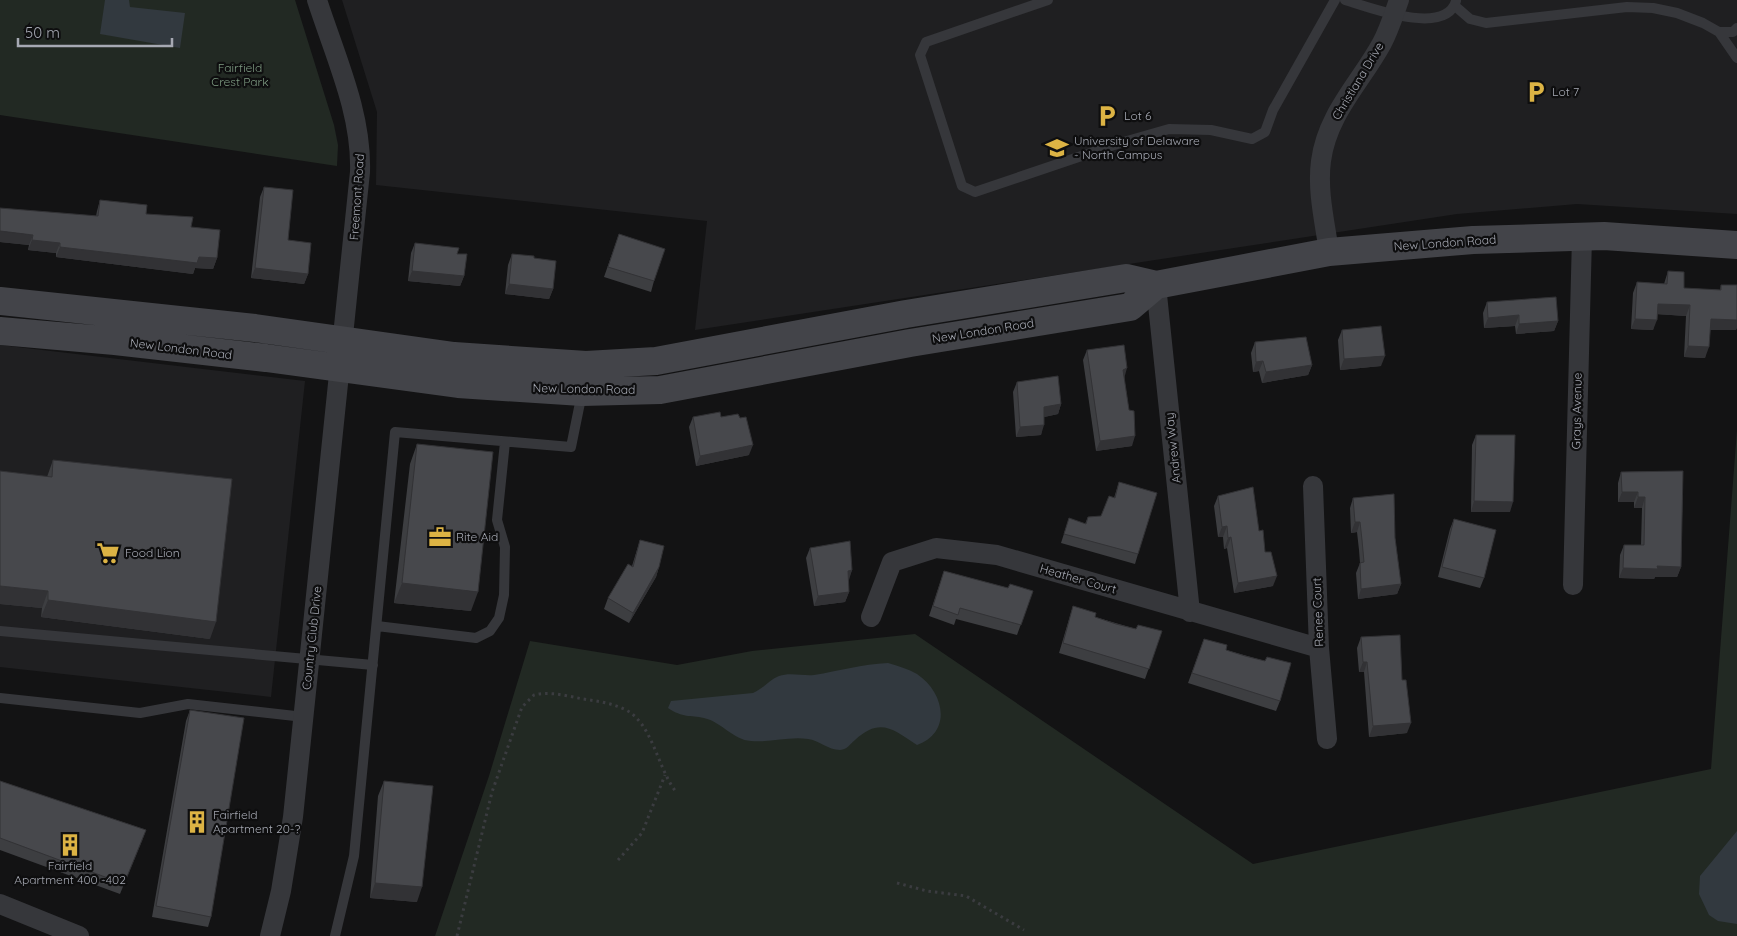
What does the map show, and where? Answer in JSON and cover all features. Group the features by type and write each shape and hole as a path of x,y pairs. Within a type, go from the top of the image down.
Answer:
{"main road":[{"name":"New London Road","path":"0,301 343,339 454,356 586,365 656,361 906,314 1126,278 1156,285 1329,252 1473,240 1582,236 1737,245"},
{"name":"New London Road","path":"0,331 114,341 266,358 340,370 458,384 582,392 660,390 910,342 1130,307 1156,285"}],"street":[{"name":"Freemont Road","path":"317,0 354,115 361,152 343,339"},
{"name":"Christiana Drive","path":"1329,252 1320,184 1321,160 1327,136 1353,85 1382,43 1397,7"},
{"name":"Grays Avenue","path":"1573,586 1582,236"},
{"name":"Andrew Way","path":"1156,285 1190,612"},
{"name":"Country Club Drive","path":"270,936 288,858 343,339"},
{"name":"Renee Court","path":"1314,486 1319,648 1327,739"},
{"name":"Heather Court","path":"871,617 892,562 936,548 997,555 1319,648"},
{"path":"0,904 79,936"}],"lane":[{"path":"1048,0 926,42 920,55 962,186 975,192 1120,142 1169,129 1211,130 1252,139 1259,136 1265,132 1273,110 1335,0"},
{"path":"1345,0 1397,7 1427,19 1443,15 1456,3 1470,18 1486,23 1627,7 1653,8 1694,20 1719,32 1733,32 1737,28"},
{"path":"1719,32 1737,58"},
{"path":"336,936 354,856 395,432 570,447 582,392"},
{"path":"376,626 476,638 490,631 499,618 504,595 505,547 497,520 505,442"},
{"path":"0,631 373,665"},
{"path":"0,698 140,713 188,704 304,717"}],"path":[{"path":"456,936 492,792 526,701 542,693 554,694 608,703 625,710 636,717 645,728 665,775 677,792"},
{"path":"618,860 642,833 665,775"},
{"path":"897,883 927,891 966,896 1024,930"}],"shaded area":[{"path":"105,0 129,0 130,7 185,13 180,48 100,34"},
{"name":"University of Delaware - North Campus","path":"342,0 1737,0 1737,214 1577,204 1457,214 695,330 707,221 376,185 377,112"},
{"path":"0,345 305,381 271,697 0,667"},
{"path":"888,663 917,674 933,691 938,701 941,711 940,722 936,731 928,739 917,745 893,730 879,727 864,733 847,748 840,750 808,739 751,741 739,738 710,720 682,715 668,708 671,701 753,693 775,678 783,675 814,675 860,666"},
{"path":"1737,831 1737,924 1718,921 1709,915 1699,894 1700,876"}],"green space":[{"name":"Fairfield Crest Park","path":"0,0 295,0 334,125 338,145 337,166 0,115"},
{"path":"1737,430 1737,936 435,936 489,776 530,641 677,665 752,651 915,634 1253,864 1711,769"}],"building":[{"path":"264,187 293,190 288,240 311,243 308,274 255,268"},
{"path":"100,200 147,205 146,214 193,217 191,227 220,230 217,258 199,257 197,263 60,247 60,243 32,240 33,235 0,231 0,208 98,216"},
{"path":"619,234 665,249 654,281 608,267"},
{"path":"415,243 459,248 457,254 467,254 464,276 412,271"},
{"path":"512,254 556,261 553,289 509,284"},
{"path":"1668,271 1684,272 1684,288 1721,290 1721,285 1737,285 1737,320 1711,319 1709,347 1688,346 1690,305 1658,304 1657,320 1635,319 1637,282 1667,284"},
{"path":"1556,297 1558,321 1519,324 1519,315 1488,318 1487,302"},
{"path":"1381,326 1385,356 1344,359 1342,330"},
{"path":"1306,337 1312,365 1266,372 1263,361 1256,362 1255,342"},
{"path":"1124,345 1127,368 1123,370 1129,410 1134,411 1135,436 1100,441 1087,350"},
{"path":"1058,376 1061,404 1044,407 1044,425 1020,427 1017,382"},
{"path":"720,412 721,417 738,414 740,418 746,417 753,445 700,456 693,417"},
{"path":"1476,435 1515,435 1513,502 1474,501"},
{"name":"Rite Aid","path":"417,444 493,452 478,592 402,583"},
{"name":"Food Lion","path":"53,460 232,479 216,622 48,600 48,591 0,586 0,471 52,477"},
{"path":"1683,471 1681,567 1657,566 1658,569 1623,568 1624,545 1644,545 1645,497 1638,497 1638,492 1622,492 1621,472"},
{"path":"1119,482 1157,493 1138,554 1064,534 1069,518 1086,524 1088,517 1101,516 1109,496 1115,498"},
{"path":"1253,487 1259,531 1263,530 1265,552 1271,552 1277,576 1238,583 1231,537 1228,538 1227,526 1222,527 1218,496"},
{"path":"1394,494 1395,538 1401,584 1361,589 1360,563 1364,562 1360,522 1355,522 1353,498"},
{"path":"1454,519 1496,530 1484,578 1442,567"},
{"path":"640,540 664,546 659,567 633,613 608,598 628,564 633,567"},
{"path":"850,541 852,570 848,571 849,592 818,596 810,548"},
{"path":"944,571 1008,588 1010,584 1033,591 1021,625 960,608 958,615 933,606"},
{"path":"1073,606 1096,613 1095,617 1116,624 1136,629 1138,625 1162,631 1149,669 1063,643"},
{"path":"1400,635 1402,680 1406,680 1411,723 1373,726 1367,662 1363,662 1361,637"},
{"path":"1204,639 1227,645 1226,650 1245,656 1265,661 1267,657 1291,663 1280,701 1192,673"},
{"name":"Fairfield Apartment 20-?","path":"190,710 244,718 211,917 156,906"},
{"name":"Fairfield Apartment 400 -402","path":"0,781 146,830 124,884 0,838"},
{"path":"384,781 433,786 422,887 375,883"}],"place":[{"name":"Lot 7","path":"1536,92"},
{"name":"Lot 6","path":"1107,116"},
{"name":"University of Delaware - North Campus","path":"1057,148"},
{"name":"Rite Aid","path":"440,537"},
{"name":"Food Lion","path":"108,553"},
{"name":"Fairfield Apartment 20-?","path":"197,822"},
{"name":"Fairfield Apartment 400 -402","path":"70,845"}]}
